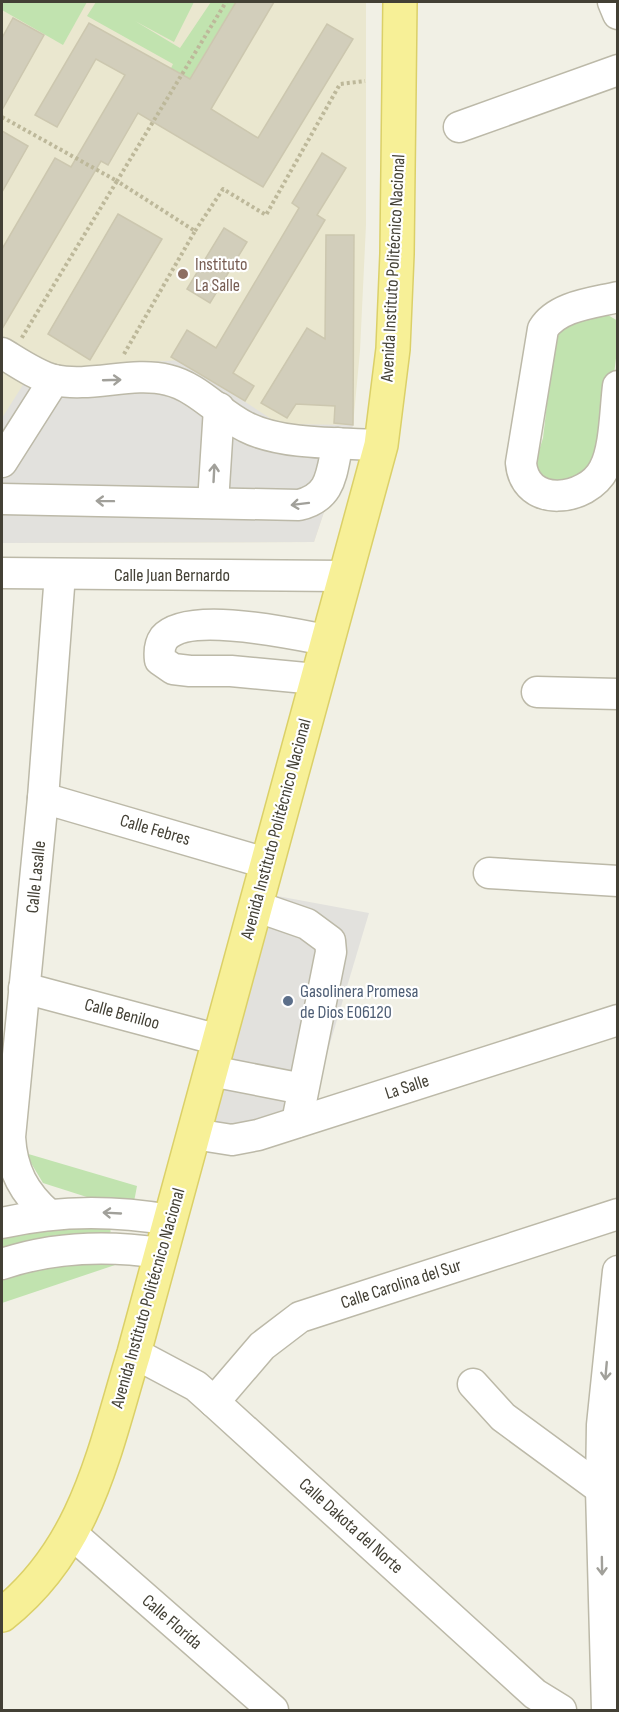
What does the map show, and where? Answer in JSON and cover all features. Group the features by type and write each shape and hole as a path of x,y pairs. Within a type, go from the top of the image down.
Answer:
{"main road":[{"name":"Avenida Instituto Politécnico Nacional","path":"6,1604 48,1570 72,1534 88,1502 134,1353 343,576 381,445 393,349 398,254 400,2"}],"street":[{"path":"613,2 618,14"},
{"path":"459,127 618,70"},
{"path":"618,297 569,309 548,321 543,329 521,463 522,476 528,487 536,491 567,495 591,486 599,478 608,460 618,386"},
{"path":"5,355 54,380 109,381 155,377 171,380 219,408 247,428 266,434 338,443 381,445"},
{"path":"2,462 54,380"},
{"path":"213,503 219,408"},
{"path":"2,499 299,505 317,500 328,484 338,443"},
{"name":"Calle Juan Bernardo","path":"2,573 343,576"},
{"name":"Calle Lasalle","path":"49,1215 18,1179 11,1155 10,1137 44,798 60,574"},
{"path":"316,679 264,673 173,669 160,660 159,649 164,639 172,632 193,626 253,627 326,640"},
{"path":"537,692 618,694"},
{"name":"Calle Febres","path":"44,798 266,863"},
{"path":"489,873 618,881"},
{"path":"255,906 307,924 330,941 331,952 297,1122"},
{"name":"Calle Beniloo","path":"24,988 219,1040"},
{"name":"La Salle","path":"194,1134 232,1140 258,1135 618,1020"},
{"path":"211,1071 303,1089"},
{"path":"2,1223 49,1215 108,1212 170,1220"},
{"name":"Calle Carolina del Sur","path":"214,1402 262,1346 300,1317 618,1214"},
{"path":"4,1253 88,1247 161,1253"},
{"path":"607,1710 601,1489 605,1378 618,1271"},
{"name":"Calle Dakota del Norte","path":"134,1353 196,1386 535,1694 561,1710"},
{"path":"473,1384 503,1417 601,1489"},
{"name":"Calle Florida","path":"72,1534 273,1710"}],"path":[{"path":"5,355 117,181 226,2"},
{"path":"109,381 195,231 223,189 266,215 340,84 365,81"},
{"path":"2,117 117,181 195,231"}],"shaded area":[{"name":"Instituto La Salle","path":"2,2 366,2 366,225 360,351 353,425 314,542 2,543"},
{"path":"181,360 279,424 353,425 314,542 2,543 2,418 38,361 61,368"},
{"path":"277,896 369,913 314,1097 232,1137 210,1121"}],"green space":[{"path":"2,2 87,2 63,45 2,10"},
{"path":"96,2 194,2 174,42 135,21 180,48 211,2 236,2 167,116 153,106 173,64 87,16"},
{"path":"601,311 618,321 617,350 603,463 588,481 538,483 533,469 543,438 554,344 564,324"},
{"path":"25,1153 137,1186 133,1207 115,1206 43,1183"},
{"path":"99,1220 111,1231 104,1239 2,1254 2,1232"},
{"path":"69,1252 118,1264 2,1303 2,1271"}],"building":[{"path":"236,2 274,2 211,109 258,138 327,24 353,39 263,187 138,113 108,165 101,161 2,329 2,249 55,158 71,167 125,75 96,59 57,127 35,115 89,23 190,79"},
{"path":"13,18 44,35 2,110 2,38"},
{"path":"2,131 28,146 2,192"},
{"path":"322,153 346,168 317,215 325,220 233,373 254,386 245,401 171,357 187,330 216,348 299,208 292,203"},
{"path":"118,214 162,239 90,360 48,334"},
{"path":"224,228 247,242 210,303 187,289"},
{"path":"326,235 354,235 353,425 334,423 335,406 296,404 287,418 261,403 307,328 325,339"}],"place":[{"name":"Instituto La Salle","path":"183,274"},
{"name":"Gasolinera Promesa de Dios E06120","path":"288,1001"}]}
